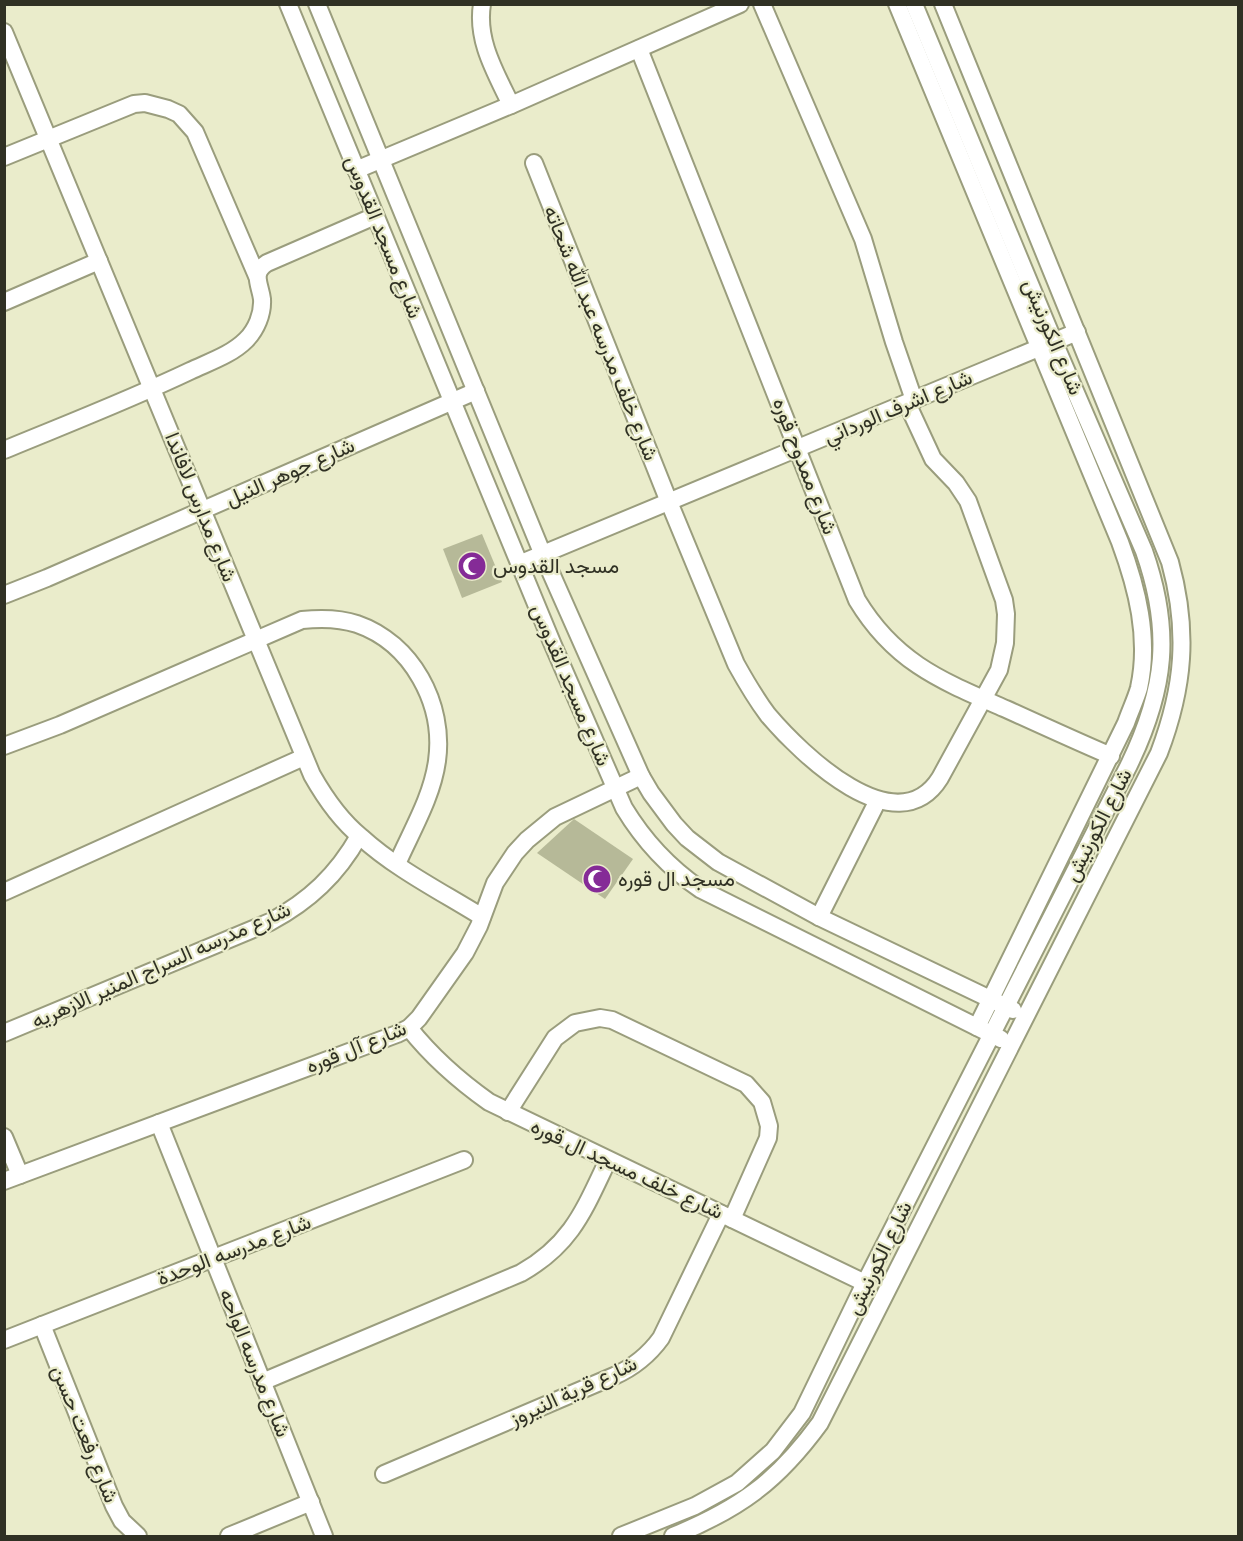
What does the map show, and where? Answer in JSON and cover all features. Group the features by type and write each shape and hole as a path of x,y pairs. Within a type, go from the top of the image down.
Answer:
{"street":[{"name":"شارع مسجد القدوس","path":"288,4 519,564 624,808 645,839 670,867 700,889 1011,1044"},
{"name":"شارع مسجد القدوس","path":"317,4 543,555 641,776 651,793 674,824 702,851 718,862 819,917 1025,1016"},
{"path":"482,4 480,28 484,44 511,105"},
{"path":"356,170 511,105 740,4"},
{"path":"762,4 863,240 911,401 933,459 956,483 968,501 1004,600 1006,628 1003,657 993,683 940,778 927,794 909,803 898,804 878,800 819,917"},
{"path":"897,4 1047,345 1124,550 1141,613 1142,651 1139,688 1126,723 998,1003"},
{"name":"شارع الكورنيش","path":"621,1536 716,1496 737,1483 773,1451 789,1433 814,1392 998,1003 1139,744 1150,718 1157,691 1162,634 1160,606 1150,569 1047,345 914,4"},
{"name":"شارع الكورنيش","path":"673,1536 705,1523 753,1495 789,1463 820,1423 1159,753 1175,702 1182,652 1180,607 1170,562 943,4"},
{"name":"شارع مدارس لافاندا","path":"4,32 304,757 322,792 359,836 397,864 482,917"},
{"name":"شارع ممدوح قوره","path":"639,49 799,448 857,600 867,616 891,645 938,678 1111,756"},
{"path":"4,158 134,104 157,105 178,114 195,132 257,276 262,299 259,320 247,339 230,352 153,389 4,450"},
{"name":"شارع خلف مدرسه عبد الله شحاته","path":"534,163 736,664 766,713 806,754 852,787 878,800"},
{"path":"257,276 267,263 375,216"},
{"path":"4,302 99,261"},
{"name":"شارع اشرف الورداني","path":"519,564 1077,332"},
{"name":"شارع جوهر النيل","path":"4,595 476,391"},
{"path":"4,746 60,725 302,620 339,620 365,628 389,641 402,653 421,678 433,709 437,726 437,758 430,789 397,864"},
{"path":"4,892 304,757"},
{"name":"شارع آل قوره","path":"12,1178 409,1028 419,1018 465,953 495,883 515,853 555,817 641,776"},
{"name":"شارع مدرسه السراج المنير الازهريه","path":"4,1033 288,913 321,887 349,855 359,836"},
{"name":"شارع قرية النيروز","path":"384,1474 636,1365 661,1338 768,1138 769,1126 762,1102 751,1088 736,1078 612,1020 587,1019 569,1026 555,1038 508,1112"},
{"name":"شارع خلف مسجد ال قوره","path":"409,1028 454,1076 489,1102 865,1283"},
{"name":"شارع مدرسه الواحه","path":"159,1124 324,1536"},
{"path":"4,1137 12,1178"},
{"name":"شارع مدرسه الوحدة","path":"4,1340 464,1160"},
{"path":"262,1382 521,1273 536,1264 551,1254 574,1227 608,1160"},
{"name":"شارع رفعت حسن","path":"42,1325 114,1506 123,1521 138,1536"},
{"path":"229,1536 311,1502"}],"building":[{"name":"مسجد القدوس","path":"482,534 502,582 462,598 443,549"},
{"name":"مسجد ال قوره","path":"574,819 633,859 605,899 537,853"}],"place":[{"name":"مسجد القدوس","path":"472,566"},
{"name":"مسجد ال قوره","path":"597,879"}]}
